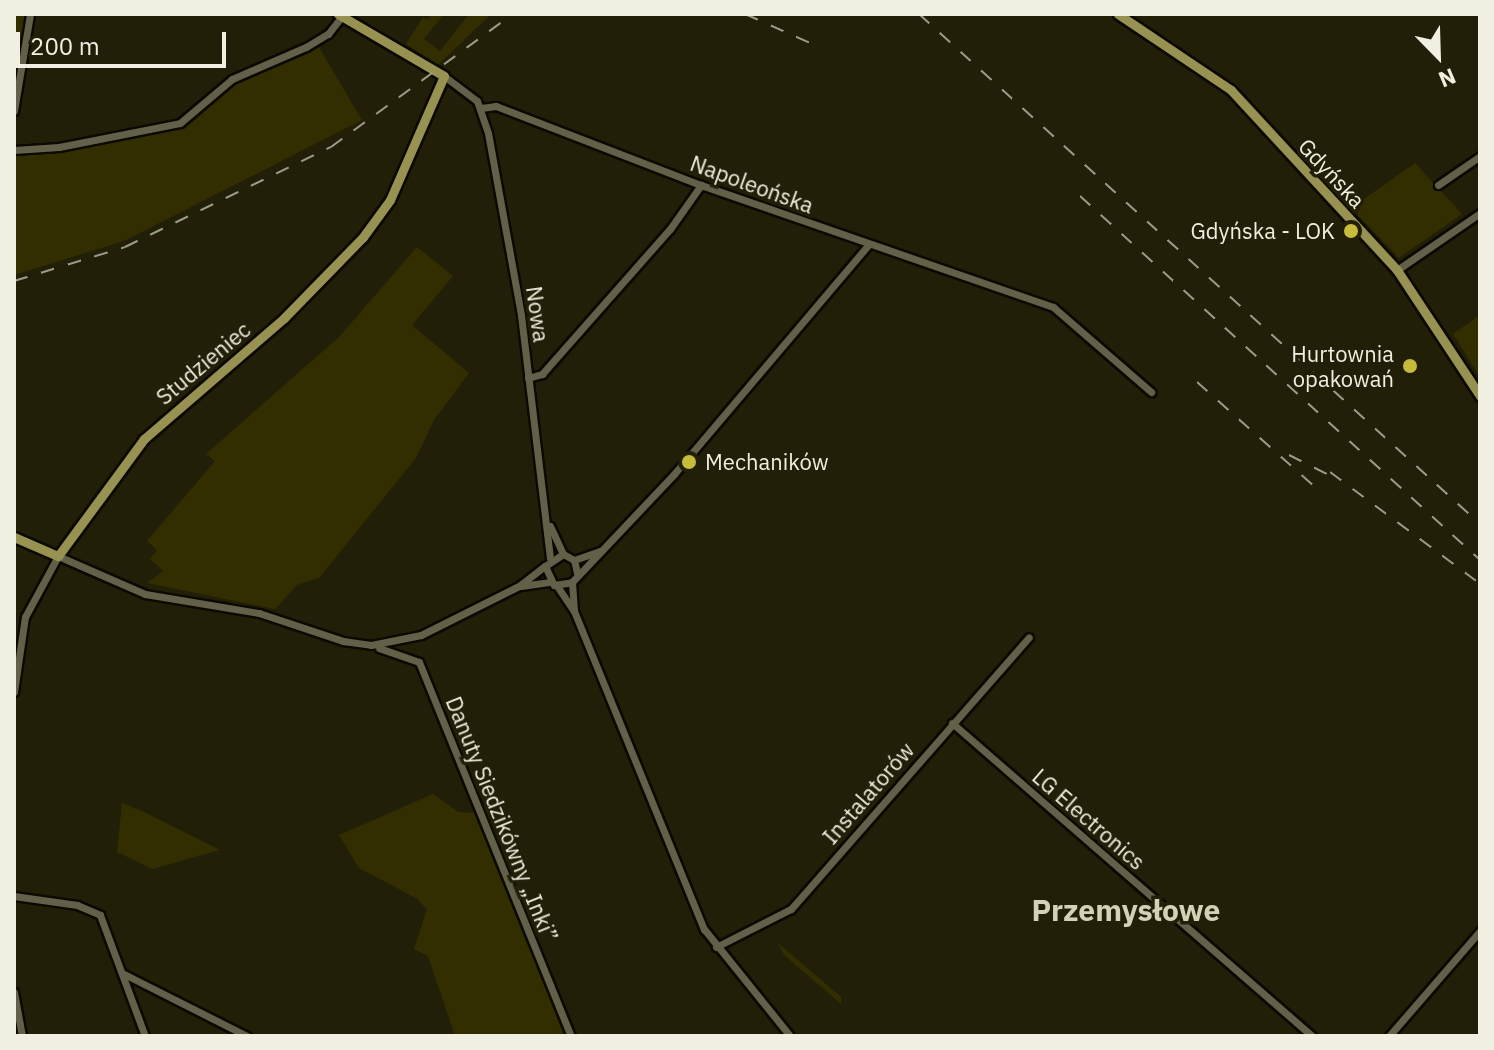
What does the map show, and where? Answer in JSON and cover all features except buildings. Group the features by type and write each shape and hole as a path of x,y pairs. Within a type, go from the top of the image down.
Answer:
{"main road":[{"name":"Gdyńska","path":"1118,14 1231,90 1397,270 1480,396"},
{"path":"340,15 444,76"},
{"name":"Studzieniec","path":"58,556 144,439 284,318 363,237 390,200 444,76"},
{"path":"14,537 58,556"}],"street":[{"path":"14,111 30,14"},
{"path":"14,150 59,147 180,123 232,79 306,47 328,34 340,15"},
{"path":"444,76 481,108"},
{"name":"Napoleońska","path":"481,108 496,106 701,185 1053,307 1151,392"},
{"name":"Nowa","path":"481,108 528,378 550,526 550,558"},
{"path":"1438,185 1480,156"},
{"path":"528,378 542,374 670,229 701,185"},
{"path":"1397,270 1480,213"},
{"path":"574,611 572,582 577,573 674,474 868,245"},
{"name":"Nowa","path":"550,526 563,554"},
{"path":"58,556 145,594 259,613 343,641 371,645 421,635 519,586 545,566 550,558 563,554 574,560 600,551"},
{"name":"Studzieniec","path":"14,692 25,617 58,556"},
{"path":"574,560 577,573"},
{"path":"545,566 553,584 574,611 696,911 716,947 790,1036"},
{"path":"519,586 572,582"},
{"name":"Instalatorów","path":"716,947 791,909 1029,637"},
{"name":"Danuty Siedzikówny „Inki”","path":"371,645 419,662 571,1036"},
{"name":"LG Electronics","path":"952,723 1312,1036"},
{"path":"14,896 77,905 100,915 145,1036"},
{"path":"1389,1036 1480,931"},
{"path":"124,974 247,1036"},
{"path":"14,992 22,1036"}],"shaded area":[{"path":"14,14 29,14 14,88"},
{"path":"432,14 443,15 424,39 440,51 469,14 491,14 438,65 406,44 423,17 427,20"},
{"path":"317,44 362,120 124,241 14,275 14,154 68,150 184,124 239,82"},
{"path":"1415,163 1462,214 1399,258 1351,208"},
{"path":"417,247 453,276 412,325 469,373 434,420 416,458 319,578 297,585 275,609 147,583 163,571 150,559 157,550 147,541 215,461 206,454 339,337"},
{"path":"1480,315 1480,377 1453,334"},
{"path":"433,794 458,812 479,813 573,1036 455,1036 428,956 414,949 427,909 416,898 359,868 339,835"},
{"path":"122,803 220,850 152,869 117,852"},
{"path":"778,943 841,997 841,1004 784,955"}],"railway":[{"path":"14,281 125,247 331,147 513,14"},
{"path":"745,14 817,46"},
{"path":"919,14 1480,524"},
{"path":"1080,196 1480,560"},
{"path":"1197,382 1315,487"},
{"path":"1289,455 1339,480"},
{"path":"1330,472 1480,584"}],"place":[{"name":"Gdyńska - LOK","path":"1351,231"},
{"name":"Hurtownia opakowań","path":"1410,366"},
{"name":"Mechaników","path":"689,462"}],"district":[{"name":"Przemysłowe","path":"1126,910"}]}
